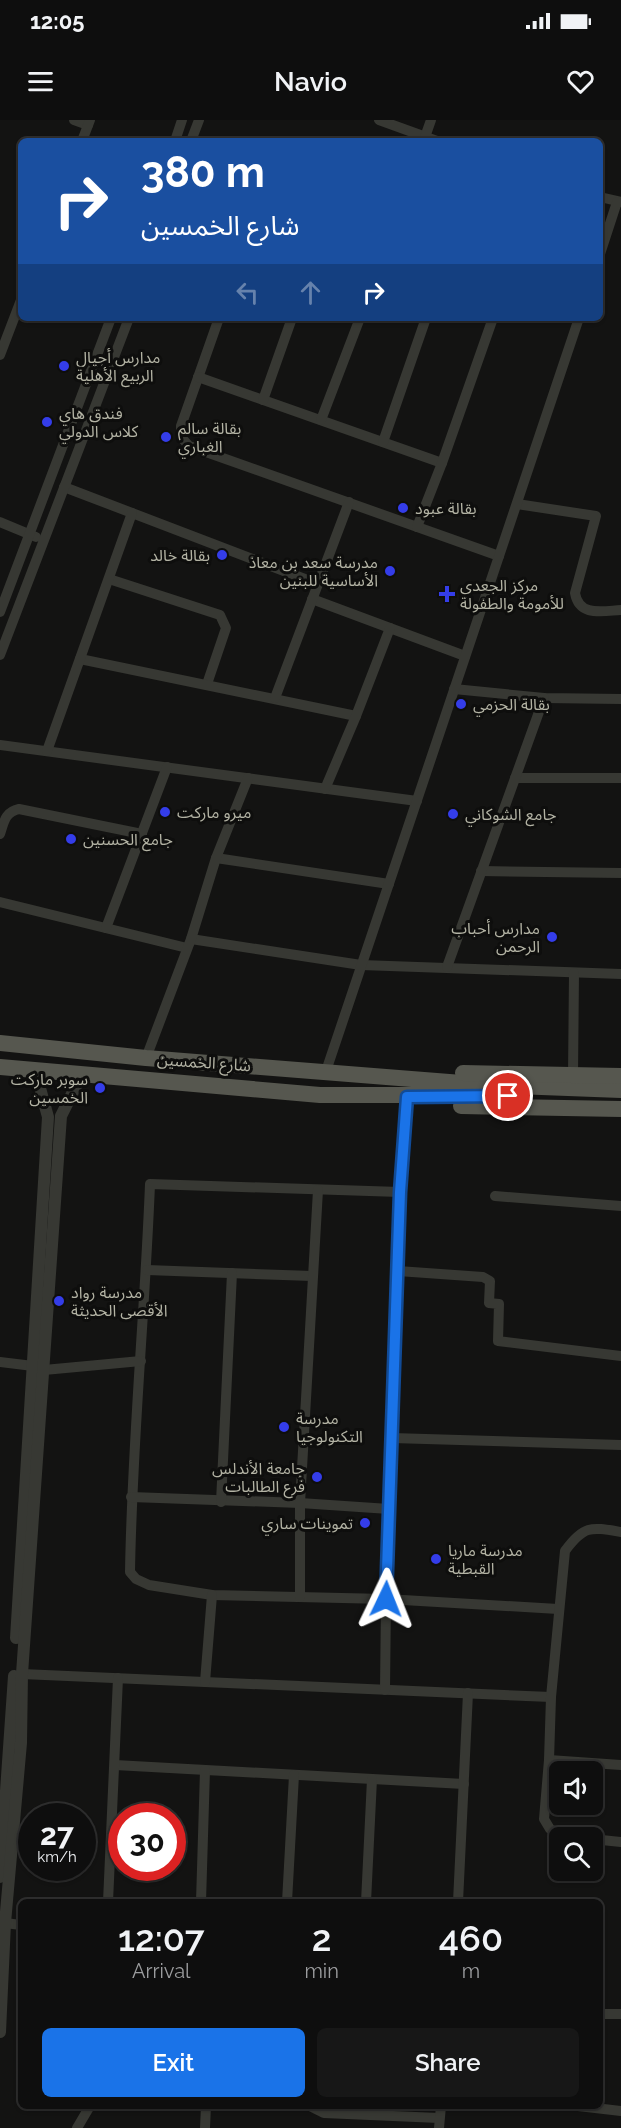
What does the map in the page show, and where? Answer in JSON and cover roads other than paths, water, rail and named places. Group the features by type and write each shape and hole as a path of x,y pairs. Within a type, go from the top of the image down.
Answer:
{"main road":[{"name":"شارع الخمسين","path":"0,1043 146,1058 407,1078 486,1090 621,1100"},
{"path":"82,1052 82,1074"},
{"name":"شارع الخمسين","path":"0,1067 320,1095 407,1097 486,1090 621,1090"},
{"name":"شارع الخمسين","path":"407,1078 448,1072 621,1076"},
{"name":"شارع الخمسين","path":"407,1097 446,1106 621,1109"}],"street":[{"path":"74,120 89,123 83,138"},
{"path":"176,138 183,120"},
{"path":"192,138 199,120"},
{"path":"380,120 427,138"},
{"path":"424,137 431,120"},
{"path":"603,197 619,202 603,246"},
{"path":"0,355 18,308"},
{"path":"0,612 110,321"},
{"path":"0,655 128,321"},
{"path":"218,321 181,426 181,437 189,446 499,556"},
{"path":"263,400 291,321"},
{"path":"321,420 359,321"},
{"path":"383,442 425,321"},
{"path":"417,527 492,321"},
{"path":"326,1071 578,321"},
{"path":"198,377 442,463"},
{"path":"64,487 318,584"},
{"path":"275,698 349,502"},
{"path":"517,504 596,516 575,593 577,602 583,608 591,611 621,610"},
{"path":"47,751 132,513"},
{"path":"0,522 44,541"},
{"path":"109,579 220,615 226,627 207,684"},
{"path":"312,599 465,656"},
{"path":"325,789 390,628"},
{"path":"80,659 356,716"},
{"path":"454,690 544,698 621,699"},
{"path":"447,967 544,698"},
{"path":"0,745 417,801"},
{"path":"106,928 167,767"},
{"path":"146,1058 189,943 216,858 248,778"},
{"path":"515,778 621,778"},
{"path":"0,834 6,816 19,809 142,834"},
{"path":"216,858 389,884"},
{"path":"482,871 621,873"},
{"path":"0,902 106,928 189,943 361,965 621,974"},
{"path":"573,1075 574,973"},
{"path":"38,1368 48,1117 40,1088 39,1071"},
{"path":"0,1877 38,1368 61,1116 82,1074"},
{"path":"385,1690 400,1192 407,1097"},
{"path":"400,1192 150,1184 147,1270 131,1497 130,1572 136,1579 149,1585 212,1595 386,1599 558,1609"},
{"path":"300,1597 300,1503 318,1190"},
{"path":"495,1196 621,1206"},
{"path":"147,1270 312,1276"},
{"path":"398,1270 483,1277 490,1281 489,1303 499,1304 498,1341 621,1356"},
{"path":"221,1502 232,1274"},
{"path":"0,1362 38,1368 141,1360"},
{"path":"0,2032 10,1743 22,1674 34,1427"},
{"path":"392,1438 621,1445"},
{"path":"131,1497 221,1502 300,1503 389,1509"},
{"path":"549,1827 544,1819 549,1760 550,1697 565,1551 576,1536 589,1529 621,1532"},
{"path":"206,1682 212,1595"},
{"path":"22,1674 550,1697"},
{"path":"108,1899 118,1678"},
{"path":"458,1899 468,1694"},
{"path":"549,1760 621,1765"},
{"path":"115,1765 464,1784"},
{"path":"201,1899 205,1770"},
{"path":"287,1899 294,1774"},
{"path":"366,1899 372,1779"},
{"path":"603,1840 621,1842"},
{"path":"5,1923 18,1924"},
{"path":"603,2014 621,2014"},
{"path":"77,2128 88,2109"},
{"path":"205,2128 206,2109"},
{"path":"315,2109 324,2114 439,2123"},
{"path":"603,2109 621,2111"}],"place":[{"name":"مدارس أجيال الربيع الأهلية","path":"64,366"},
{"name":"فندق هاي كلاس الدولي","path":"47,422"},
{"name":"بقالة سالم الغباري","path":"166,437"},
{"name":"بقالة عبود","path":"403,508"},
{"name":"بقالة خالد","path":"222,555"},
{"name":"مدرسة سعد بن معاذ الأساسية للبنين","path":"390,571"},
{"name":"مركز الجعدي للأمومة والطفولة","path":"447,594"},
{"name":"بقالة الحزمي","path":"461,704"},
{"name":"ميرو ماركت","path":"165,812"},
{"name":"جامع الشوكاني","path":"453,814"},
{"name":"جامع الحسنين","path":"71,839"},
{"name":"مدارس أحباب الرحمن","path":"552,937"},
{"name":"سوبر ماركت الخمسين","path":"100,1088"},
{"name":"مدرسة رواد الأقصى الحديثة","path":"59,1301"},
{"name":"مدرسة التكنولوجيا","path":"284,1427"},
{"name":"جامعة الأندلس فرع الطالبات","path":"317,1477"},
{"name":"تموينات ساري","path":"365,1523"},
{"name":"مدرسة ماريا القبطية","path":"436,1559"}]}
